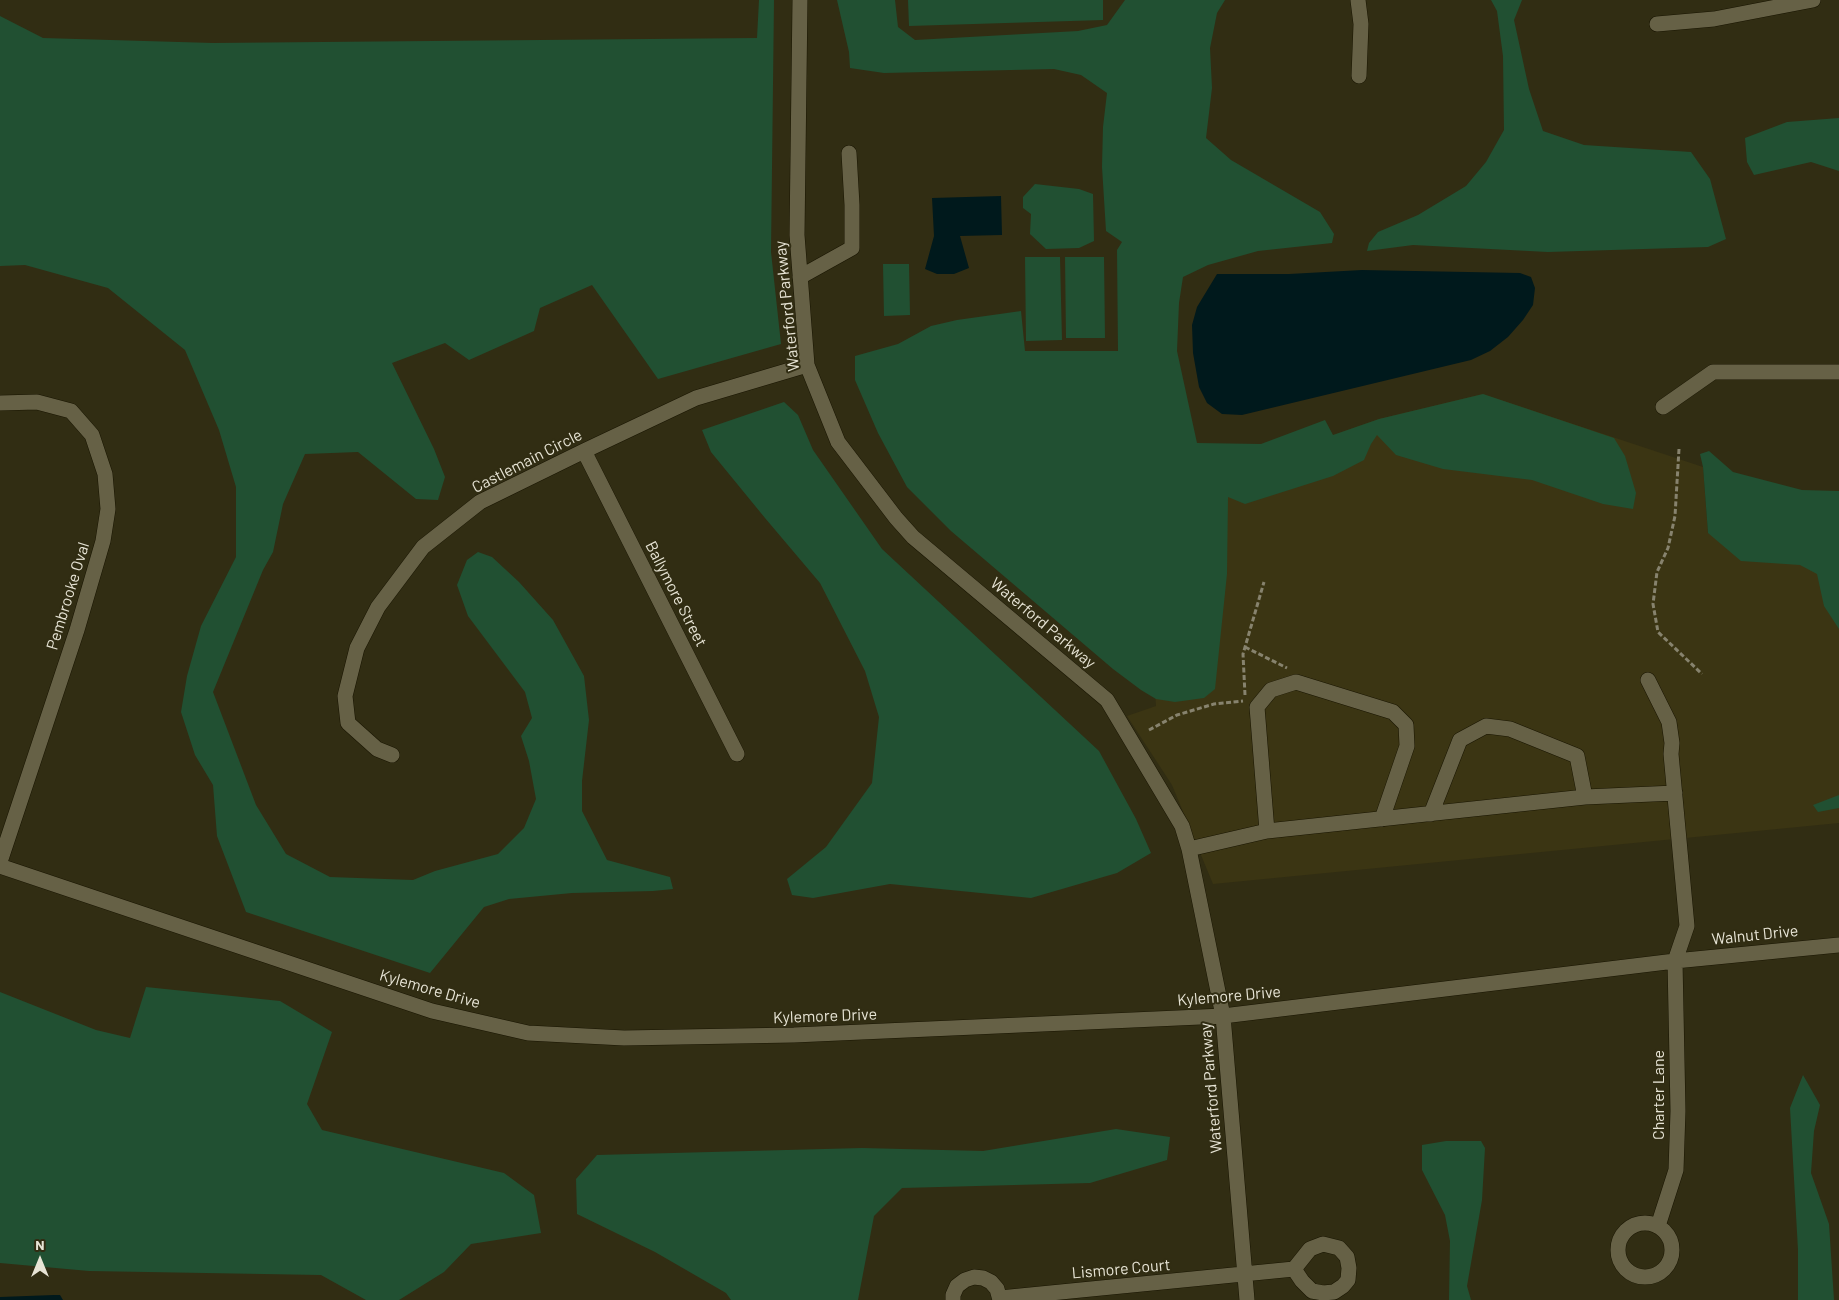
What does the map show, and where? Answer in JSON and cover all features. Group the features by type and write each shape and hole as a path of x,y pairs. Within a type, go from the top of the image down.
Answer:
{"street":[{"name":"Waterford Parkway","path":"800,0 796,234 807,365 838,442 907,530 1107,700 1182,826 1189,849 1223,1016 1248,1300"},
{"path":"1358,0 1361,24 1359,76"},
{"path":"1657,24 1714,19 1813,0"},
{"path":"800,276 852,248 849,153"},
{"name":"Castlemain Circle","path":"392,755 377,749 348,723 345,696 357,648 378,607 424,547 480,502 584,451 696,398 807,365"},
{"path":"1663,407 1713,372 1839,372"},
{"name":"Pembrooke Oval","path":"0,403 37,402 71,411 92,435 105,474 108,509 103,541 76,630 0,864"},
{"name":"Ballymore Street","path":"584,451 737,754"},
{"name":"Charter Lane","path":"1648,680 1669,722 1686,926 1675,961 1678,1111 1676,1170 1658,1226"},
{"path":"1267,831 1257,707 1271,690 1296,682 1393,712 1406,725 1407,746 1382,819"},
{"path":"1431,814 1460,740 1486,726 1510,728 1577,756 1585,798"},
{"path":"1189,849 1267,831 1585,798 1675,793"},
{"name":"Kylemore Drive","path":"0,864 432,1011 528,1034 624,1038 794,1035 1223,1016 1675,961"},
{"name":"Walnut Drive","path":"1675,961 1839,944"},
{"name":"Lismore Court","path":"953,1300 953,1295 958,1286 964,1280 974,1277 983,1278 991,1282 997,1289 1000,1299 1294,1269"}],"path":[{"path":"1679,449 1675,516 1668,548 1657,572 1653,604 1658,632 1702,674"},
{"path":"1149,730 1177,715 1214,704 1246,701 1243,654 1264,582"},
{"path":"1245,647 1287,668"}],"shaded area":[{"path":"1483,394 1703,467 1708,533 1839,567 1839,823 1213,884 1172,785 1127,716 1156,706 1143,502 1379,419"}],"green space":[{"path":"759,0 774,0 771,252 781,344 658,379 592,285 540,308 534,331 469,360 445,343 392,363 434,449 445,477 438,500 416,499 358,452 305,454 283,504 273,552 263,570 213,692 256,805 286,854 330,877 413,880 435,871 498,854 524,828 536,799 529,761 521,736 532,718 525,692 468,616 457,585 467,560 478,552 492,557 519,582 553,620 584,676 589,720 582,781 582,811 607,860 670,877 673,889 572,893 509,899 484,907 430,973 246,912 217,836 213,785 195,755 181,712 187,676 201,626 236,557 236,487 219,430 185,350 108,288 25,265 0,266 0,16 43,38 213,43 757,38"},
{"path":"837,0 895,0 898,27 915,40 1078,31 1107,25 1125,0 1225,0 1217,13 1210,48 1212,88 1206,138 1231,160 1320,212 1334,234 1332,243 1258,251 1208,265 1183,277 1179,303 1177,351 1197,443 1261,444 1325,420 1333,435 1379,419 1483,394 1614,438 1625,456 1636,493 1633,509 1603,504 1532,480 1443,469 1396,455 1377,435 1364,460 1333,476 1245,504 1228,497 1227,574 1215,689 1204,698 1175,702 1156,699 1141,690 1113,669 951,531 907,487 878,433 855,380 855,356 898,344 931,326 957,320 1021,311 1025,351 1118,351 1117,250 1122,242 1106,231 1102,167 1103,127 1107,93 1081,75 1054,69 884,73 850,68 849,52"},
{"path":"908,0 1103,0 1103,20 909,26"},
{"path":"1491,0 1522,0 1514,20 1529,89 1543,131 1584,145 1691,152 1710,179 1726,239 1708,247 1548,252 1413,245 1367,251 1369,243 1378,232 1418,215 1466,186 1486,162 1504,130 1503,56 1497,11"},
{"path":"1839,118 1839,171 1811,162 1754,175 1747,162 1745,138 1787,122"},
{"path":"1035,184 1079,189 1093,194 1094,241 1079,248 1046,249 1030,234 1031,214 1023,208 1023,197"},
{"path":"1025,257 1060,257 1062,340 1026,341"},
{"path":"1065,257 1104,257 1105,338 1066,338"},
{"path":"883,264 909,264 910,315 884,316"},
{"path":"784,402 798,415 813,450 882,549 1099,751 1136,819 1151,853 1117,873 1031,898 890,884 813,898 792,895 787,879 826,847 872,783 879,717 865,671 820,583 711,452 702,430"},
{"path":"1709,451 1733,472 1802,490 1839,491 1839,629 1824,606 1817,574 1800,565 1741,561 1708,533 1703,467 1700,454"},
{"path":"1839,795 1839,808 1818,812 1813,805"},
{"path":"146,987 280,1001 332,1032 307,1104 322,1130 504,1173 534,1195 541,1233 471,1244 444,1272 399,1300 366,1300 321,1275 89,1271 0,1263 0,992 96,1030 130,1038"},
{"path":"1803,1075 1820,1105 1814,1131 1811,1173 1829,1224 1834,1300 1798,1300 1798,1250 1790,1108"},
{"path":"1116,1129 1170,1137 1167,1160 1090,1183 902,1188 874,1216 858,1300 731,1300 726,1293 655,1252 577,1214 576,1179 597,1155 862,1148 983,1151"},
{"path":"1446,1141 1481,1141 1485,1148 1482,1200 1467,1286 1471,1300 1449,1300 1450,1241 1445,1215 1422,1170 1422,1145"}],"water":[{"path":"1001,196 1002,235 960,236 969,268 954,274 937,274 925,269 934,236 932,198"},
{"path":"1362,270 1520,273 1531,277 1535,288 1533,305 1508,337 1490,351 1471,360 1242,415 1222,414 1207,403 1199,387 1193,353 1192,325 1197,307 1217,274 1289,274"},
{"path":"60,1295 63,1300 0,1300 0,1297"}]}
